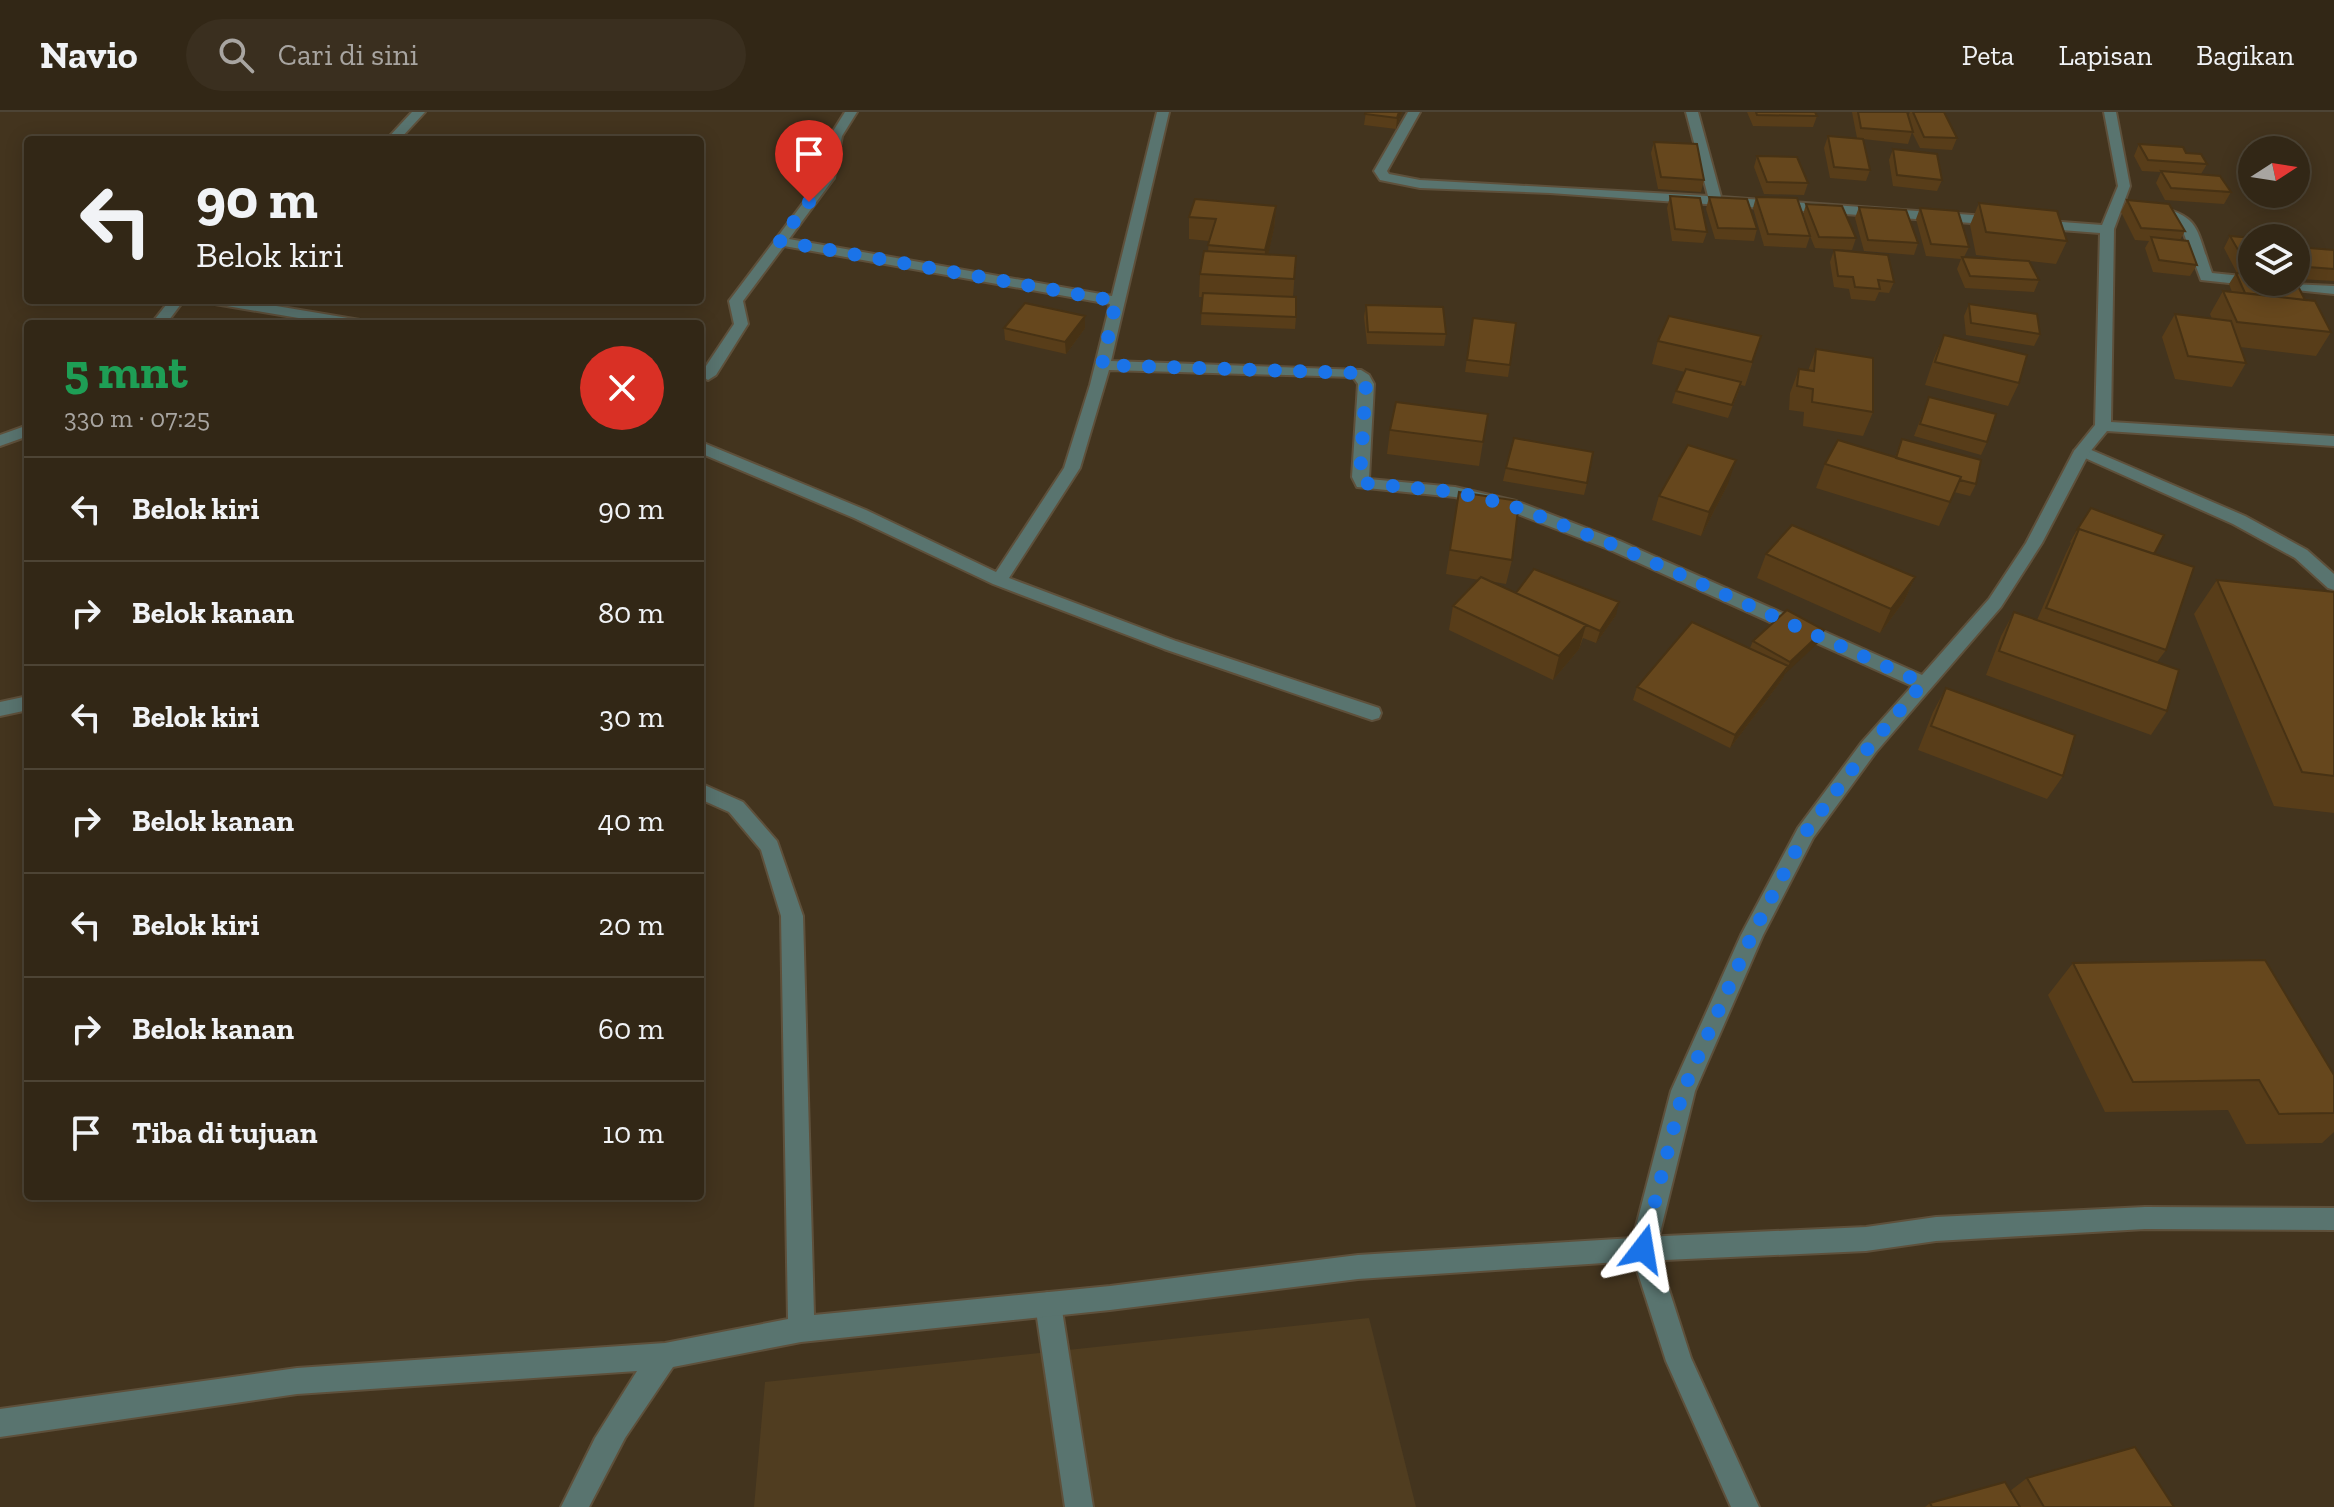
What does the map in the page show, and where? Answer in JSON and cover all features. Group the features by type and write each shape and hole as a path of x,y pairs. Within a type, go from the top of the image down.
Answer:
{"street":[{"path":"396,136 419,112"},
{"path":"708,375 741,324 736,301 828,178 829,157 836,134 851,112"},
{"path":"999,580 1072,468 1102,365 1163,112"},
{"path":"1414,112 1380,171 1385,177 1420,184 1550,189 2107,229"},
{"path":"1692,112 1716,203"},
{"path":"1745,1507 1679,1361 1643,1249 1683,1091 1752,935 1805,833 1869,747 1923,683 1959,648 1995,603 2034,543 2082,451 2103,426 2107,229 2124,186 2110,112"},
{"path":"2117,204 2175,214 2187,224 2206,277 2334,290"},
{"path":"779,241 1116,301"},
{"path":"161,320 174,304"},
{"path":"239,304 336,320"},
{"path":"1102,365 1356,373 1364,378 1366,384 1360,477 1363,483 1455,492 1510,505 1614,545 1923,683"},
{"path":"2103,426 2334,441"},
{"path":"0,441 24,432"},
{"path":"704,449 860,514 999,580 1170,645 1372,713"},
{"path":"2082,451 2239,520 2301,554 2334,584"},
{"path":"0,709 24,704"},
{"path":"704,792 736,807 770,847 792,916 801,1329"},
{"path":"0,1423 297,1381 665,1356 801,1329 1048,1304 1358,1267 1866,1239 1936,1229 2145,1218 2334,1219"},
{"path":"1048,1304 1079,1507"},
{"path":"575,1507 593,1467 631,1400 665,1356"}],"shaded area":[{"path":"1369,1318 1416,1507 754,1507 765,1382"}],"building":[{"path":"1366,112 1399,112 1397,118"},
{"path":"1756,112 1815,112 1817,116 1757,115"},
{"path":"1858,112 1907,112 1913,132 1861,128"},
{"path":"1913,112 1944,112 1957,138 1924,137"},
{"path":"1828,136 1863,139 1870,170 1834,167"},
{"path":"1654,142 1697,144 1704,180 1661,177"},
{"path":"2139,144 2183,147 2186,153 2201,154 2207,164 2148,160"},
{"path":"1893,149 1937,154 1942,180 1897,175"},
{"path":"1757,156 1797,157 1808,183 1767,182"},
{"path":"2161,171 2220,176 2231,192 2171,188"},
{"path":"1670,196 1700,198 1707,232 1675,229"},
{"path":"1709,197 1747,199 1757,229 1718,228"},
{"path":"1756,197 1797,198 1810,236 1768,234"},
{"path":"1195,199 1276,206 1265,250 1208,245 1216,219 1189,217"},
{"path":"2127,200 2169,204 2185,231 2141,228"},
{"path":"1979,203 2057,211 2067,241 1986,232"},
{"path":"1806,204 1842,206 1856,238 1819,237"},
{"path":"1859,207 1906,210 1918,243 1868,240"},
{"path":"1920,208 1958,211 1969,247 1931,244"},
{"path":"2230,236 2238,237 2238,250"},
{"path":"2151,237 2188,241 2197,265 2159,260"},
{"path":"2310,248 2334,250 2334,269 2310,267"},
{"path":"1834,250 1888,255 1894,282 1878,280 1880,289 1855,287 1853,277 1838,276"},
{"path":"1204,251 1296,256 1294,279 1200,274"},
{"path":"1962,257 2029,261 2039,280 1970,276"},
{"path":"2223,291 2238,293 2238,296 2315,301 2331,332 2237,322"},
{"path":"1203,293 1296,297 1296,317 1201,313"},
{"path":"2271,296 2303,296 2305,300"},
{"path":"1025,303 1085,316 1065,342 1004,328"},
{"path":"1969,304 2037,314 2040,334 1971,323"},
{"path":"1366,305 1443,307 1446,334 1368,332"},
{"path":"2175,314 2231,321 2246,363 2188,356"},
{"path":"1669,316 1761,336 1752,362 1658,341"},
{"path":"1473,318 1516,323 1510,365 1467,360"},
{"path":"1944,335 2027,355 2019,383 1935,362"},
{"path":"1816,349 1873,358 1873,412 1812,402 1813,389 1797,386 1799,369 1814,371"},
{"path":"1686,369 1741,382 1732,405 1676,391"},
{"path":"1929,397 1996,414 1987,442 1920,424"},
{"path":"1396,402 1488,414 1483,442 1390,430"},
{"path":"1514,438 1593,452 1587,483 1506,468"},
{"path":"1902,439 1981,460 1976,484 1896,458"},
{"path":"1838,440 1961,477 1950,502 1825,464"},
{"path":"1688,445 1736,460 1709,512 1659,496"},
{"path":"1459,492 1519,501 1512,560 1450,550"},
{"path":"2091,508 2164,535 2154,554 2077,530"},
{"path":"1792,525 1915,577 1891,609 1766,554"},
{"path":"2079,529 2194,567 2166,650 2046,608"},
{"path":"1534,569 1619,602 1600,631 1516,593"},
{"path":"1481,577 1586,625 1559,656 1453,606"},
{"path":"2217,580 2334,592 2334,776 2302,772"},
{"path":"1787,610 1824,630 1790,662 1753,641"},
{"path":"2014,612 2179,670 2167,711 1999,651"},
{"path":"1692,622 1788,666 1735,735 1637,687"},
{"path":"1946,688 2075,735 2063,776 1931,726"},
{"path":"2265,960 2334,1075 2334,1113 2279,1114 2259,1080 2133,1082 2073,963"},
{"path":"2135,1447 2174,1507 2044,1507 2027,1478"},
{"path":"2005,1482 2020,1507 1932,1507 1930,1503"}],"route":[{"path":"809,202 779,241 1116,301 1102,365 1356,373 1364,378 1366,384 1360,477 1368,486 1455,492 1510,505 1614,545 1923,683 1869,747 1805,833 1752,935 1725,1002 1683,1091 1643,1249"}]}
